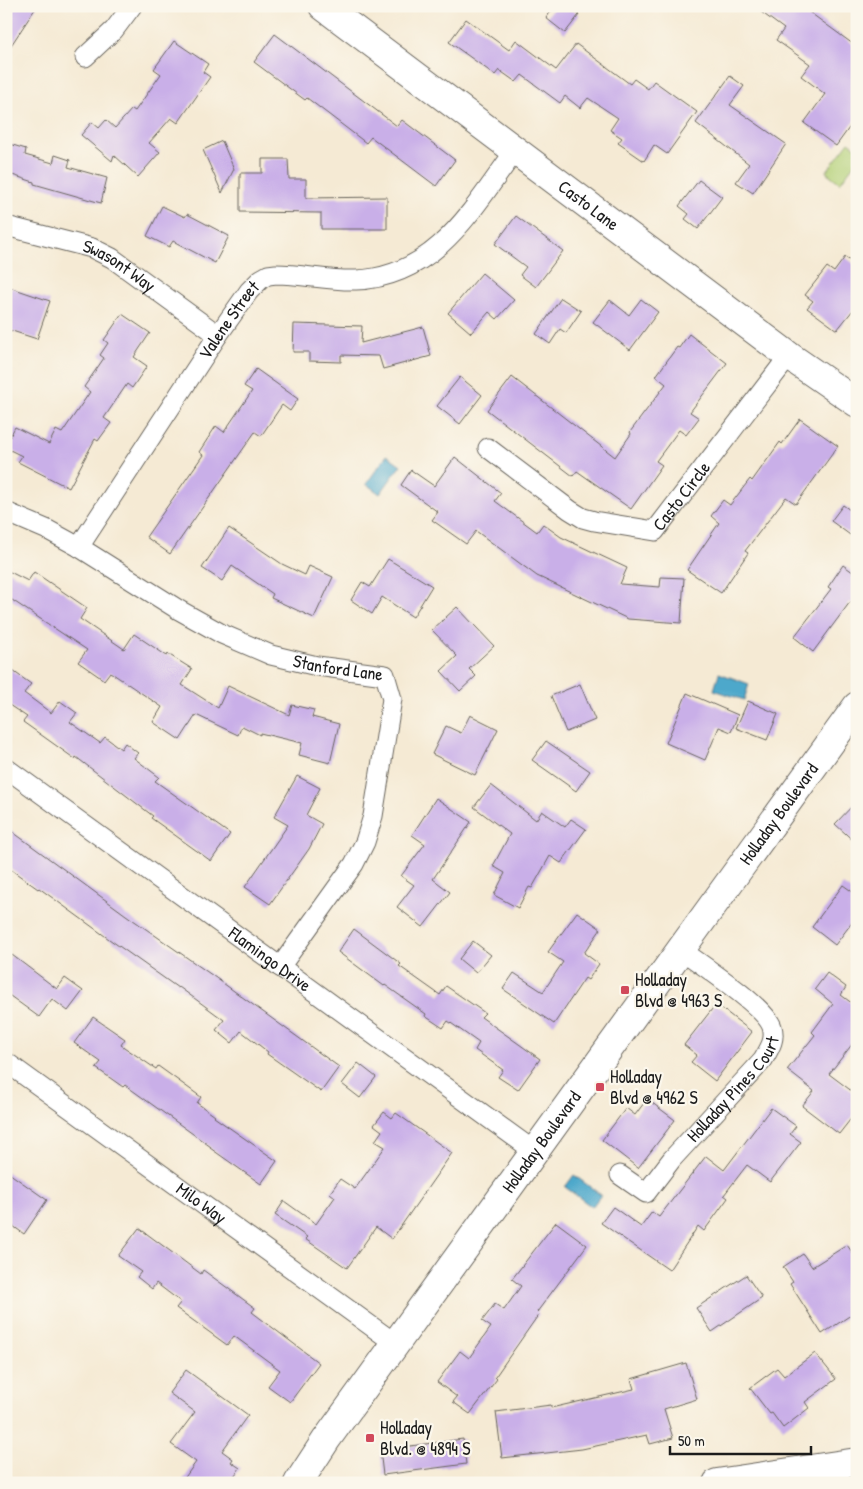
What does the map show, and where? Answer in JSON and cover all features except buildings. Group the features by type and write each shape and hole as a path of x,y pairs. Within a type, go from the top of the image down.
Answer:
{"main road":[{"name":"Casto Lane","path":"323,6 789,356 857,403"},
{"name":"Holladay Boulevard","path":"298,1483 326,1440 857,706"},
{"path":"717,1483 857,1462"}],"street":[{"path":"86,57 114,30 132,6"},
{"name":"Valene Street","path":"79,547 218,335 248,291 261,279 268,275 284,274 357,280 390,274 421,260 435,251 459,227 515,150"},
{"name":"Swasont Way","path":"6,226 99,251 112,258 218,335"},
{"name":"Casto Circle","path":"488,448 583,518 655,531 789,356"},
{"name":"Stanford Lane","path":"6,512 48,530 79,547 179,610 222,634 271,655 317,666 385,675 392,699 372,816 365,842 354,864 280,967"},
{"name":"Flamingo Drive","path":"6,768 534,1151"},
{"name":"Holladay Pines Court","path":"620,1175 646,1193 678,1153 762,1060 773,1043 772,1027 763,1011 680,949"},
{"name":"Milo Way","path":"6,1062 396,1344"}],"green space":[{"path":"849,142 857,148 857,160 840,183 826,172"}],"water":[{"path":"387,455 401,465 380,494 366,484"},
{"path":"719,673 749,684 744,700 714,690"},
{"path":"574,1175 601,1195 592,1207 565,1187"}],"place":[{"name":"Holladay Blvd @ 4963 S","path":"625,990"},
{"name":"Holladay Blvd @ 4962 S","path":"600,1087"},
{"name":"Holladay Blvd. @ 4894 S","path":"370,1438"}]}
